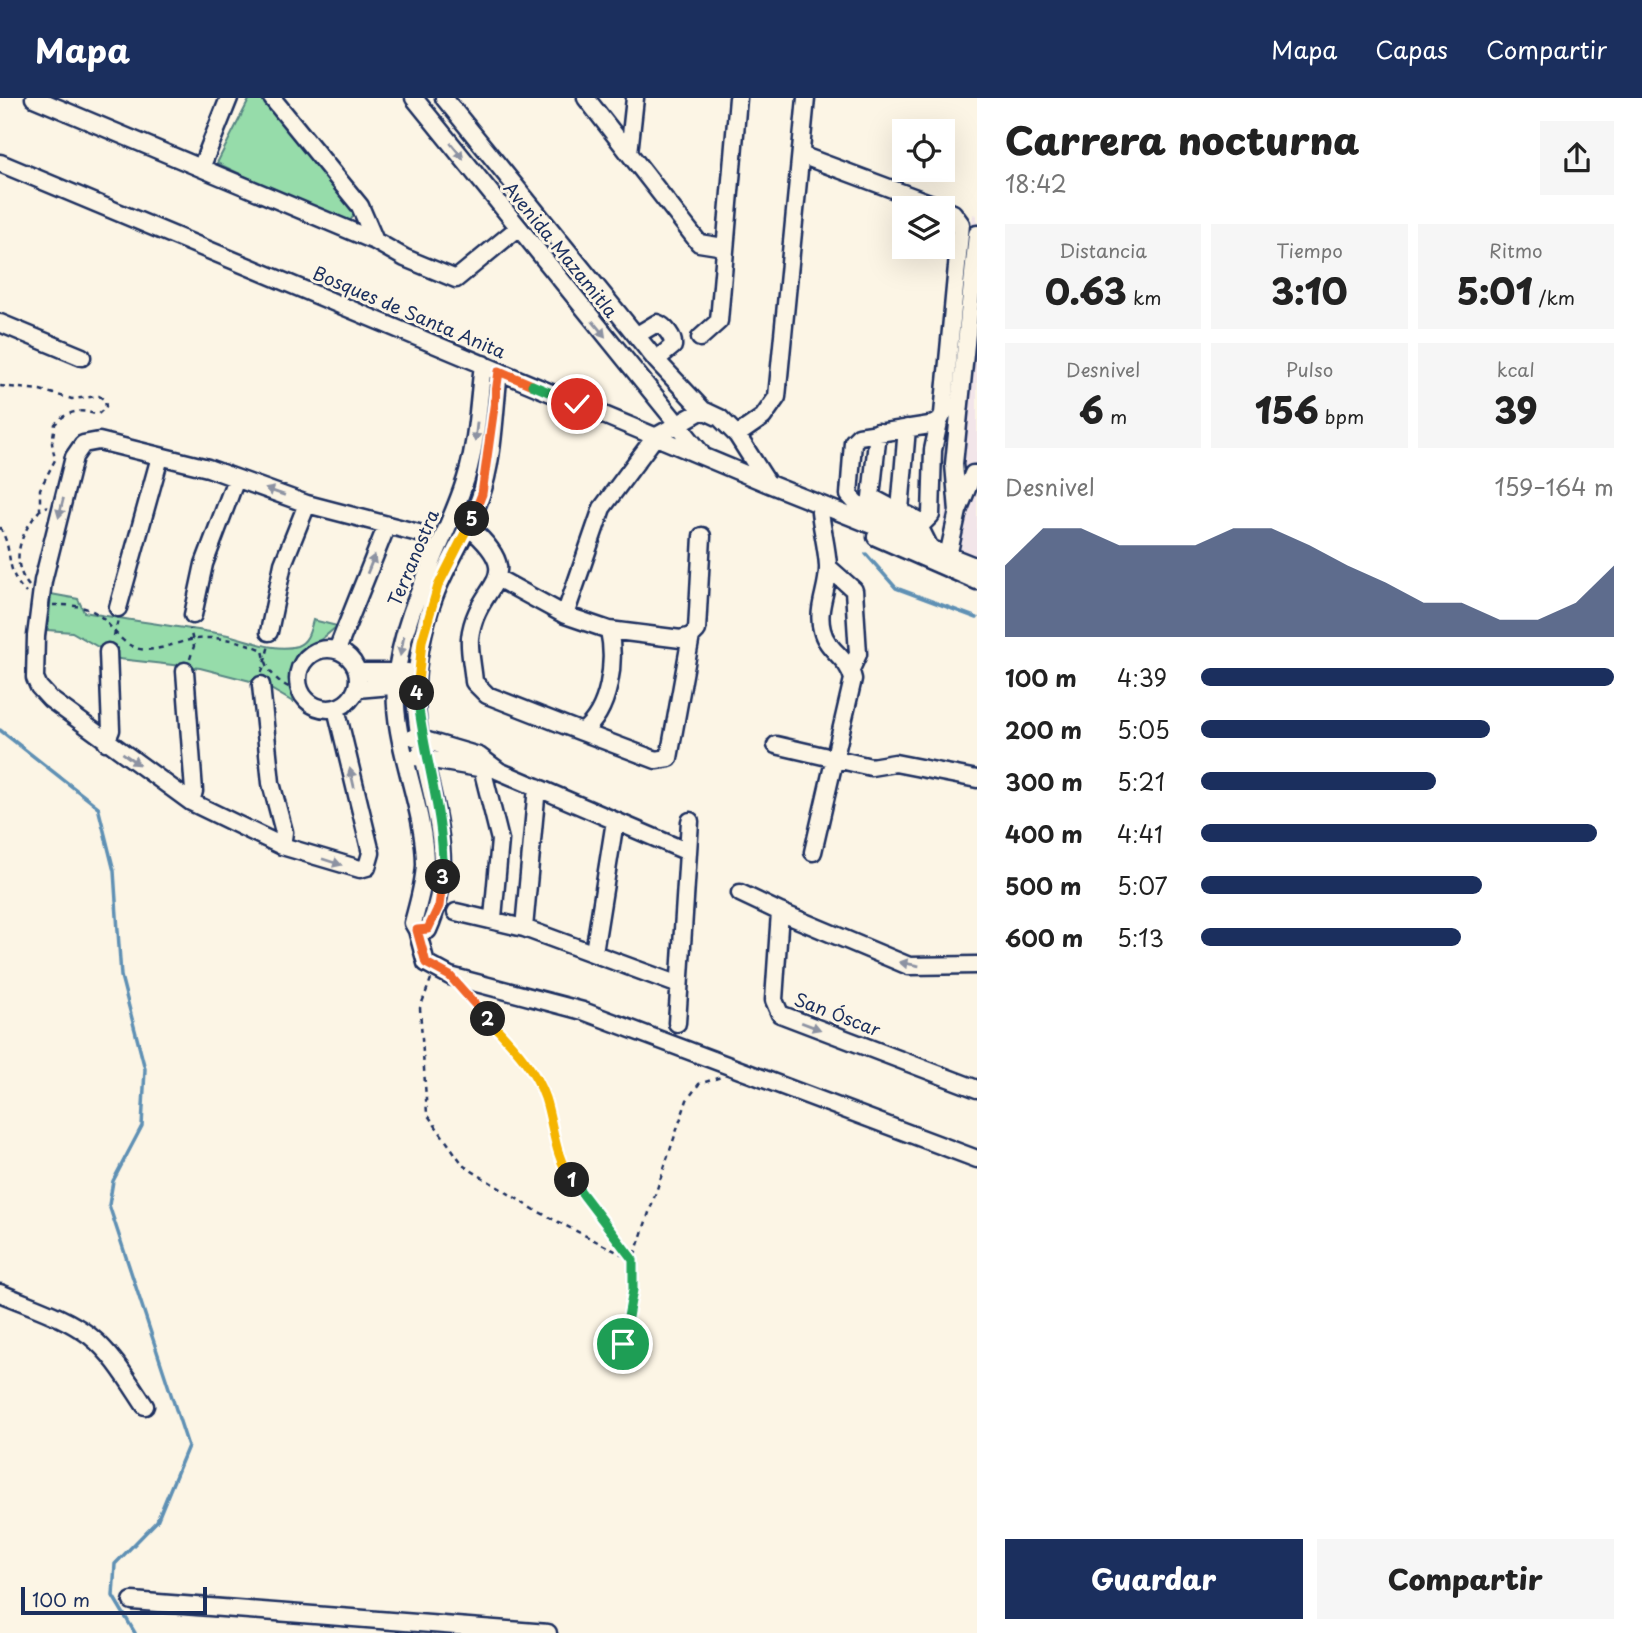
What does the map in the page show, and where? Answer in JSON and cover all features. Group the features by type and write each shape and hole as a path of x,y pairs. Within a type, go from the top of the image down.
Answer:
{"street":[{"path":"34,98 375,241 416,263 456,279 519,228"},
{"path":"272,98 359,206 375,241"},
{"name":"Avenida Mazamitla","path":"414,98 705,458"},
{"name":"Avenida Mazamitla","path":"444,98 656,360 703,410 720,418 737,435 769,484"},
{"path":"586,98 699,243 724,247"},
{"path":"629,153 635,98"},
{"path":"700,338 719,321 738,98"},
{"path":"737,435 763,417 777,397 806,98"},
{"path":"201,168 227,100"},
{"path":"800,155 911,196"},
{"name":"Bosques de Santa Anita","path":"0,163 804,497 821,509 947,561 977,567"},
{"path":"490,193 507,178"},
{"path":"878,432 871,497 875,502 900,510 923,523 931,515 933,450 948,393 961,225 955,216"},
{"path":"958,511 954,464 977,234"},
{"path":"0,323 82,357"},
{"path":"637,335 653,325 663,326 672,339 673,346 656,360"},
{"name":"Terranostra","path":"483,364 474,452 458,501 423,578 403,636 396,678 403,757 420,826 425,865 422,889 412,922 417,930 428,929 442,889 440,827 424,757 417,680 438,586 469,527 482,494 499,371"},
{"path":"565,615 601,508 655,437 703,410"},
{"path":"930,548 922,532 856,503 849,495 853,442 859,436 939,422"},
{"path":"900,510 907,428"},
{"path":"337,708 371,853 367,867 352,869 282,846 191,802 50,699 38,687 36,664 39,604 74,457 83,444 99,441 236,479 307,504 426,535"},
{"path":"118,608 160,457"},
{"path":"947,561 958,511 975,474 962,471 954,464"},
{"path":"193,615 204,564 236,479"},
{"path":"270,632 283,564 307,504"},
{"path":"821,509 828,567 820,616 822,632 832,650 845,659 851,669"},
{"name":"Bosques de Santa Anita","path":"821,509 930,548 977,581"},
{"path":"337,650 387,524"},
{"path":"469,527 488,544 498,558 499,579 484,599 470,637 474,682 487,695 656,760 669,758 691,636"},
{"path":"499,579 565,615 609,630 681,639 691,636 697,630 702,536"},
{"path":"813,852 852,690 851,669 858,654 854,590 828,567"},
{"path":"582,732 594,723 609,682 614,652 609,630"},
{"path":"337,650 354,662 358,672 357,689 349,701 337,708 313,705 301,693 299,670 305,659 314,652 337,650"},
{"path":"106,742 111,730 108,652"},
{"path":"185,671 194,791 191,802"},
{"path":"358,672 417,680"},
{"path":"357,689 396,678"},
{"path":"261,685 271,783 284,832 282,846"},
{"path":"401,737 421,736 688,852"},
{"path":"776,745 871,767 895,763 977,779"},
{"path":"403,757 480,762"},
{"path":"480,762 500,840 493,918"},
{"path":"524,928 537,787"},
{"path":"594,952 615,821"},
{"path":"677,1023 690,821"},
{"path":"740,893 909,966 972,967"},
{"path":"456,912 493,918 524,928 679,985"},
{"name":"San Óscar","path":"780,912 774,1000 780,1014 977,1089"},
{"path":"417,930 426,963 450,976 583,1011 977,1159"},
{"path":"0,1293 60,1318 91,1337 122,1372 145,1406"},
{"path":"132,1601 548,1633"}],"path":[{"path":"0,386 40,390 72,398 99,397 105,400 106,407 97,415 81,410 71,412 55,424 52,443 55,460 40,489 40,510"},
{"path":"39,604 25,581 19,549 23,533 40,510 64,498"},
{"path":"0,527 9,548 9,567 16,582 39,604 75,605 96,613 115,635 138,649 160,648 192,639 242,641 264,650 266,662 279,684 301,693"},
{"path":"108,652 119,628 118,608"},
{"path":"185,671 194,646 190,633 193,615"},
{"path":"261,685 269,654 270,632"},
{"path":"434,969 420,1008 427,1114 464,1166 535,1210 633,1260"},
{"path":"450,976 530,1066 545,1097 562,1166 633,1260"},
{"path":"623,1344 633,1290 633,1260 687,1100 699,1084 740,1071"}],"shaded area":[{"path":"973,214 977,216 977,562 941,548"}],"green space":[{"path":"250,98 265,98 357,211 347,225 217,163"},
{"path":"51,594 78,599 84,612 223,634 279,648 297,646 304,642 313,620 337,626 300,656 293,672 293,702 262,684 200,668 119,659 72,632 48,630"}],"waterway":[{"path":"866,554 896,588 977,618"},
{"path":"0,730 98,807 114,871 121,976 145,1069 142,1126 113,1181 109,1205 188,1446 157,1521 115,1564 113,1596 135,1633"}],"route":[{"path":"577,404 499,371 482,494 469,527 438,586 422,641 417,673 421,736 437,805 443,867 439,906 428,929 417,930 426,963 450,976 530,1066 545,1097 562,1166 633,1260 633,1290 623,1344"}]}
